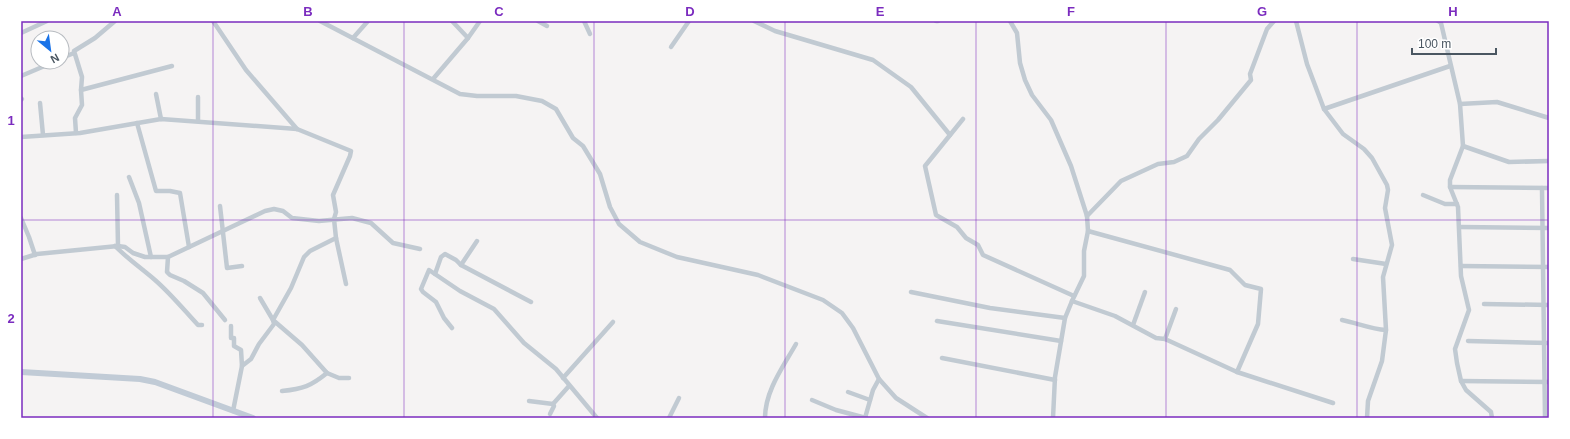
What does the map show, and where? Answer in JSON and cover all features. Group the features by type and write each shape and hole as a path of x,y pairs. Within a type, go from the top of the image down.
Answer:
{"main road":[{"path":"21,372 155,382 253,418"}],"street":[{"path":"21,33 47,21"},
{"path":"70,55 95,38 115,21"},
{"path":"213,21 246,70 297,129"},
{"path":"320,21 460,94 477,96 516,96 542,101 556,109 573,138 583,146 600,174 610,207 619,224 640,242 677,257 758,275 823,300 842,313 853,328 879,379 896,398 927,418"},
{"path":"353,38 368,21"},
{"path":"452,21 468,38"},
{"path":"433,79 468,38 480,21"},
{"path":"538,21 547,26"},
{"path":"584,21 590,34"},
{"path":"671,47 689,21"},
{"path":"754,21 775,31 873,60 911,87 950,136"},
{"path":"1010,21 1017,33 1020,63 1025,80 1032,95 1051,120 1071,166 1087,216 1088,231 1084,251 1084,276 1065,318 1055,380 1052,418"},
{"path":"1087,216 1121,181 1158,164 1174,162 1187,156 1199,139 1218,120 1251,80 1250,74 1267,30 1274,21"},
{"path":"1296,21 1308,64 1324,109 1344,134 1364,149 1372,158 1387,185 1388,190 1385,208 1392,245 1383,277 1386,330 1382,361 1368,401 1367,418"},
{"path":"1438,21 1441,23 1460,104 1464,146 1450,180 1450,187 1457,204 1460,227 1461,276 1470,310 1455,349 1456,363 1461,381 1466,390 1491,412 1492,418"},
{"path":"74,53 82,77 80,90 82,105 75,118 76,133"},
{"path":"80,90 172,66"},
{"path":"1324,109 1450,66"},
{"path":"21,76 35,70"},
{"path":"156,94 161,119"},
{"path":"198,97 198,121"},
{"path":"1460,104 1497,102 1549,118"},
{"path":"40,103 43,135"},
{"path":"21,137 76,133 161,119 297,129 351,151 333,195 336,212 334,219 336,238 346,284"},
{"path":"963,119 925,166 936,215 957,227 966,238 978,245 983,255 1133,325 1156,338 1165,339 1237,372 1334,403"},
{"path":"137,123 156,191 180,193 189,247"},
{"path":"1464,146 1509,162 1549,161"},
{"path":"129,177 139,203 151,256"},
{"path":"1450,187 1549,188"},
{"path":"1542,188 1543,305 1547,382 1545,418"},
{"path":"117,195 116,246 130,261 160,284 179,303 198,326 202,325"},
{"path":"1423,195 1445,204 1457,204"},
{"path":"220,206 227,268 242,266"},
{"path":"21,260 35,255 116,246 125,247 133,253 145,257 168,257 265,211 274,209 283,211 292,218 320,221 352,218 371,223 393,243 420,249"},
{"path":"21,218 35,255"},
{"path":"1460,227 1549,228"},
{"path":"1088,231 1230,270 1245,285 1261,289 1258,324 1237,372"},
{"path":"242,366 251,359 259,344 274,324 273,320 291,288 304,257 310,251 336,238"},
{"path":"461,265 477,241"},
{"path":"435,274 443,254 445,254 456,260 461,265 531,302"},
{"path":"168,257 167,272 203,293 225,320"},
{"path":"1353,259 1386,264"},
{"path":"1461,266 1549,267"},
{"path":"452,328 444,318 436,302 421,289 428,270 460,292 494,308 524,343 556,369 597,418"},
{"path":"911,292 990,308 1065,318"},
{"path":"1133,325 1145,292"},
{"path":"260,298 273,320 302,345 327,374 339,378 349,378"},
{"path":"1484,304 1549,305"},
{"path":"1165,339 1176,309"},
{"path":"937,320 1061,341"},
{"path":"1342,320 1363,324 1373,329 1386,330"},
{"path":"563,378 613,322"},
{"path":"231,326 230,335 231,338 234,338 234,346 241,350 242,366 233,411"},
{"path":"1468,341 1546,343"},
{"path":"765,418 765,407 769,393 796,344"},
{"path":"942,358 1055,380"},
{"path":"282,391 300,390 316,382 327,374"},
{"path":"812,400 836,410 865,418 870,400 879,379"},
{"path":"1461,381 1547,382"},
{"path":"550,414 554,406 553,404 569,386"},
{"path":"848,392 870,400"},
{"path":"669,418 679,398"},
{"path":"529,401 553,404"}]}
